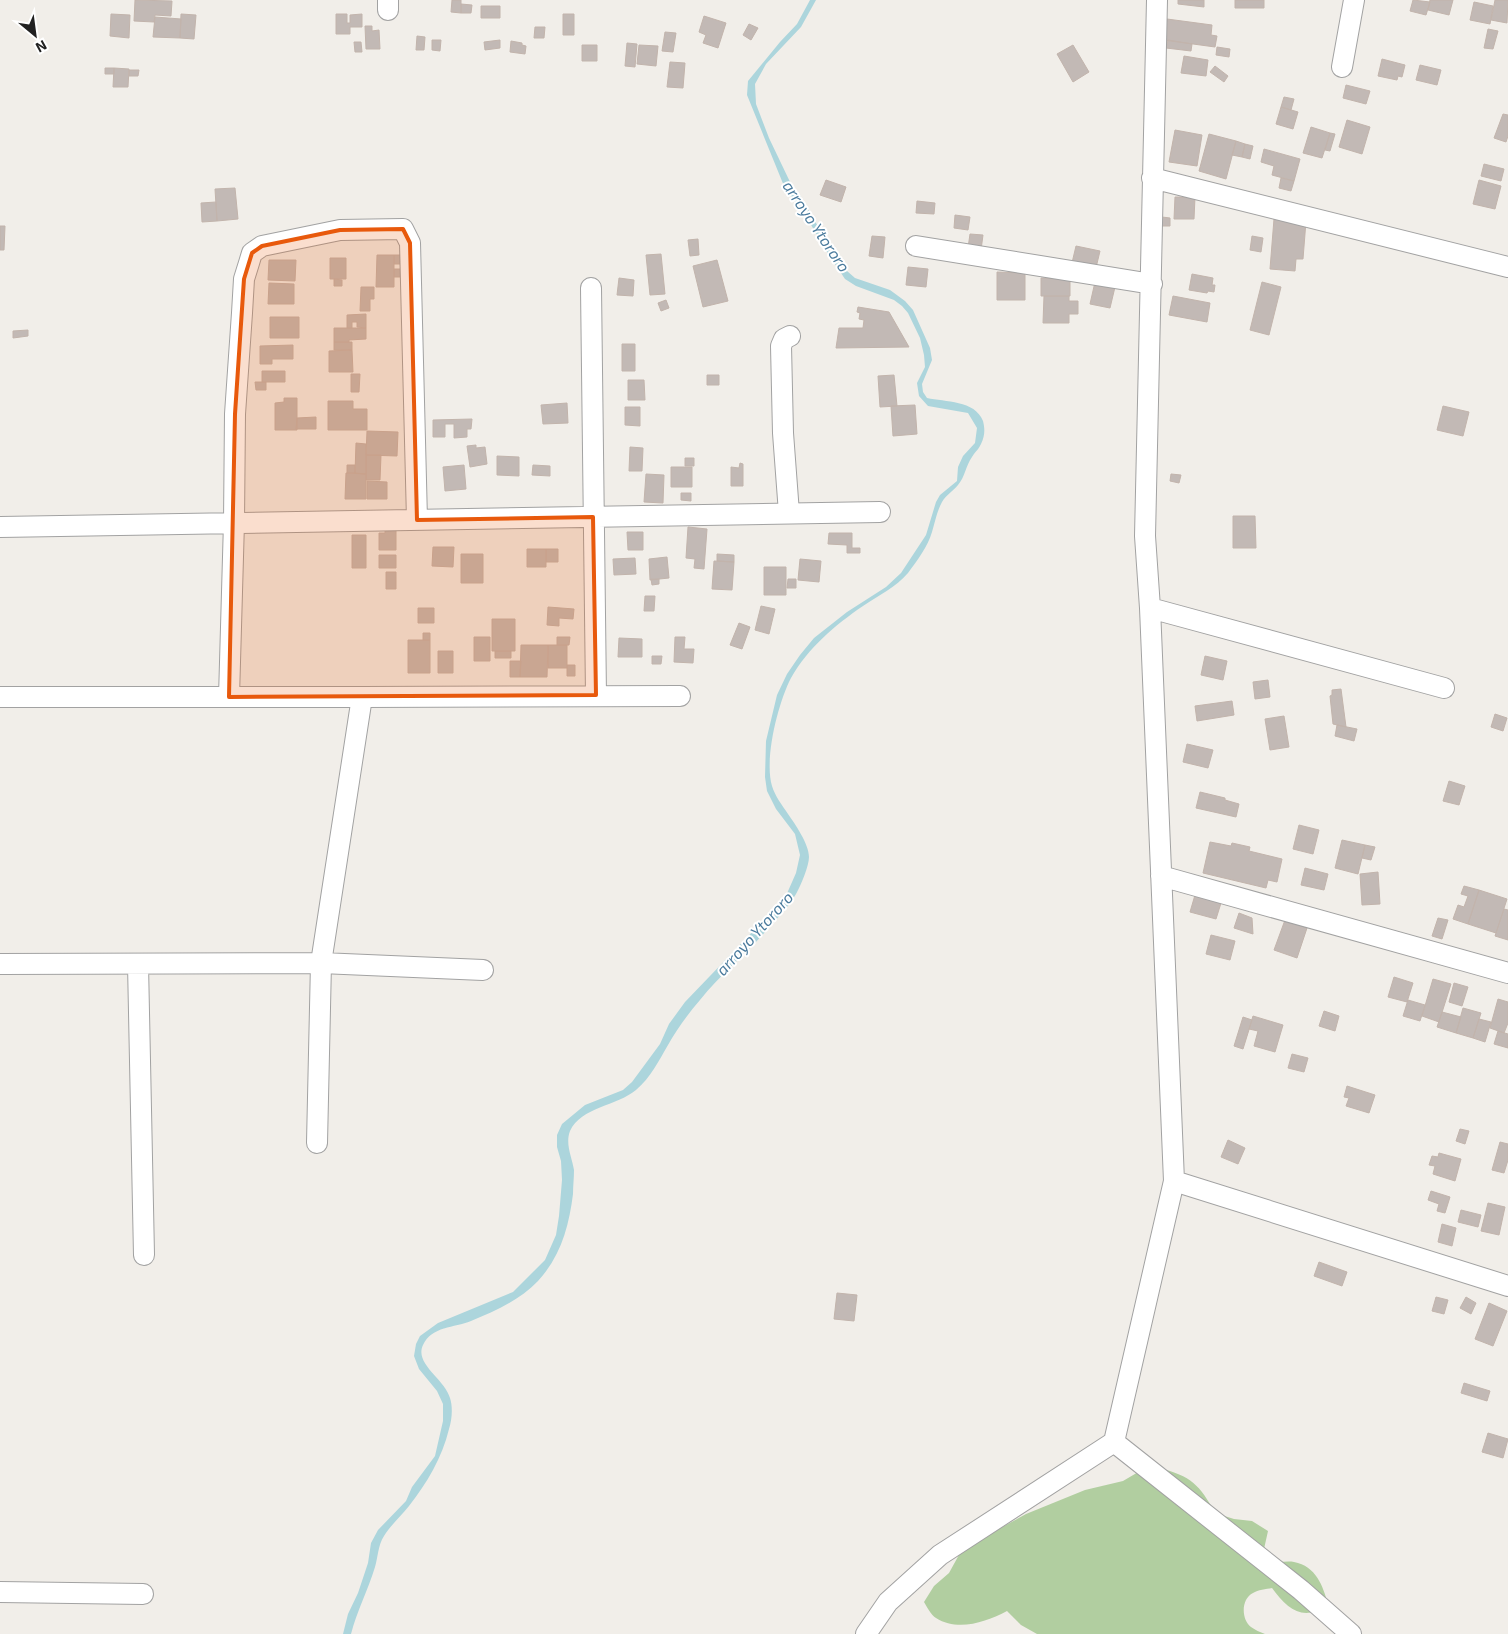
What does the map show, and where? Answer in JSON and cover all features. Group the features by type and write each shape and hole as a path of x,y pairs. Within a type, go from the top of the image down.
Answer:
{"street":[{"path":"866,1634 888,1602 940,1555 1114,1442 1174,1181 1150,608 1145,536 1152,284 1152,178 1158,0"},
{"path":"1342,67 1354,0"},
{"path":"1152,178 1508,266"},
{"path":"228,697 236,414 244,279 252,253 262,246 340,230 403,229 410,243 417,520"},
{"path":"916,246 1152,284"},
{"path":"591,288 596,695"},
{"path":"789,513 783,433 781,346 784,339 790,336"},
{"path":"0,528 234,522 880,512"},
{"path":"1150,608 1444,688"},
{"path":"0,696 362,698 596,695 680,696"},
{"path":"317,1143 321,963 362,698"},
{"path":"1161,876 1508,973"},
{"path":"0,964 321,963 483,970"},
{"path":"138,964 144,1255"},
{"path":"1174,1181 1508,1286"},
{"path":"1114,1442 1301,1590 1351,1634"},
{"path":"0,1592 143,1594"}],"highlighted area":[{"path":"403,229 410,243 417,520 593,517 596,695 229,697 235,414 244,279 252,253 262,246 340,230"}],"green space":[{"path":"1159,1468 1187,1478 1204,1495 1215,1513 1234,1519 1252,1521 1268,1531 1264,1549 1278,1562 1302,1564 1313,1572 1324,1590 1328,1604 1319,1610 1304,1613 1290,1607 1272,1588 1255,1592 1249,1596 1244,1604 1245,1619 1251,1627 1265,1634 1037,1634 1021,1625 1007,1611 981,1622 963,1625 953,1624 934,1617 924,1602 934,1586 949,1573 960,1553 975,1542 1026,1514 1085,1490 1123,1481 1140,1471"}],"water":[{"name":"arroyo Ytororo","path":"810,0 816,0 801,27 766,64 755,84 756,104 769,138 791,184 801,197 831,249 847,271 855,278 890,290 905,301 913,310 930,348 932,360 922,384 923,392 927,398 959,403 973,409 983,421 983,438 960,482 942,502 928,543 908,573 892,587 832,629 805,657 786,689 777,716 771,747 770,775 775,793 807,846 808,865 796,894 786,909 696,1005 675,1033 646,1080 628,1095 591,1112 575,1123 570,1131 568,1141 574,1170 569,1218 558,1251 538,1281 531,1288 498,1309 471,1321 444,1328 432,1334 423,1345 421,1352 423,1359 447,1391 451,1402 451,1418 446,1440 428,1479 409,1506 389,1528 382,1540 372,1576 351,1634 343,1634 348,1614 358,1593 368,1563 371,1543 378,1530 406,1501 412,1487 435,1456 443,1421 443,1404 437,1391 419,1369 414,1356 416,1344 420,1336 438,1323 513,1292 545,1260 556,1235 559,1216 562,1180 557,1135 562,1124 585,1105 623,1090 632,1082 660,1044 669,1024 685,1002 785,898 796,873 800,855 795,834 776,809 767,791 765,777 766,741 777,695 787,674 814,638 847,612 886,587 901,573 926,535 936,502 940,495 957,481 958,467 963,456 975,443 977,428 968,413 928,406 919,396 917,383 925,367 924,355 920,338 908,313 894,300 856,286 845,279 806,216 784,186 747,95 748,81 797,24"}],"building":[{"path":"135,0 172,1 171,16 155,15 154,22 134,21"},
{"path":"452,0 461,0 461,13 451,12"},
{"path":"1178,0 1204,0 1204,7 1178,4"},
{"path":"1235,0 1264,0 1264,8 1235,8"},
{"path":"1413,0 1430,2 1426,15 1410,11"},
{"path":"1430,0 1453,0 1449,15 1428,10"},
{"path":"1495,0 1508,0 1507,23 1491,20"},
{"path":"1474,2 1493,6 1490,24 1470,20"},
{"path":"461,4 472,5 471,13 461,13"},
{"path":"481,6 500,6 500,18 481,18"},
{"path":"111,14 130,15 129,38 110,36"},
{"path":"181,14 196,15 194,39 180,38"},
{"path":"336,14 347,14 347,23 350,23 350,15 362,14 362,27 350,27 350,34 336,34"},
{"path":"563,14 574,14 574,35 563,35"},
{"path":"704,16 726,23 718,48 703,43 706,35 699,32"},
{"path":"155,17 181,19 180,38 153,37"},
{"path":"1167,19 1212,25 1211,35 1217,36 1215,47 1164,40"},
{"path":"749,24 758,28 751,40 743,35"},
{"path":"365,26 372,26 372,31 379,30 380,49 366,49"},
{"path":"535,27 545,27 544,38 534,38"},
{"path":"1488,29 1498,31 1493,49 1484,48"},
{"path":"665,32 676,33 673,52 662,51"},
{"path":"417,36 425,37 424,50 416,50"},
{"path":"432,40 441,40 440,51 432,50"},
{"path":"500,40 500,48 485,50 484,42"},
{"path":"1168,40 1192,44 1191,51 1166,48"},
{"path":"511,41 522,43 522,45 526,46 525,54 510,52"},
{"path":"354,42 361,42 362,52 355,52"},
{"path":"627,43 637,44 635,67 625,66"},
{"path":"582,45 597,45 597,61 582,61"},
{"path":"639,45 658,46 656,66 637,64"},
{"path":"1073,45 1089,72 1073,82 1057,54"},
{"path":"1217,47 1230,49 1229,57 1216,55"},
{"path":"1184,56 1208,60 1206,76 1181,73"},
{"path":"1382,59 1405,65 1402,77 1398,76 1397,80 1378,76"},
{"path":"670,62 685,63 683,88 667,87"},
{"path":"1420,65 1441,70 1437,85 1416,80"},
{"path":"1215,66 1228,76 1224,82 1210,72"},
{"path":"105,68 114,68 114,74 105,74"},
{"path":"114,68 129,69 128,87 113,87"},
{"path":"129,70 139,70 138,76 129,76"},
{"path":"1346,85 1370,91 1366,104 1343,98"},
{"path":"1284,97 1294,99 1291,110 1281,107"},
{"path":"1281,107 1298,112 1293,129 1276,124"},
{"path":"1503,114 1508,115 1508,136 1506,142 1494,138"},
{"path":"1347,120 1370,127 1362,154 1339,147"},
{"path":"1311,127 1330,133 1322,158 1303,153"},
{"path":"1175,130 1202,135 1197,166 1169,162"},
{"path":"1330,133 1335,134 1330,151 1325,150"},
{"path":"1209,134 1236,141 1226,179 1199,171"},
{"path":"1236,141 1245,144 1242,157 1232,155"},
{"path":"1245,144 1253,146 1250,159 1242,157"},
{"path":"1264,149 1300,159 1294,181 1272,175 1274,166 1261,162"},
{"path":"1484,164 1504,169 1501,181 1481,176"},
{"path":"1281,178 1294,181 1291,191 1279,188"},
{"path":"826,180 846,187 841,202 820,195"},
{"path":"1479,180 1501,186 1495,209 1473,204"},
{"path":"235,188 238,219 217,221 215,189"},
{"path":"1175,197 1195,197 1194,219 1174,219"},
{"path":"917,201 935,203 934,214 916,213"},
{"path":"216,202 217,221 202,222 201,203"},
{"path":"955,215 970,217 968,230 954,228"},
{"path":"1162,217 1170,218 1170,226 1161,226"},
{"path":"1274,219 1306,221 1303,259 1296,259 1295,271 1270,269"},
{"path":"0,226 5,226 4,250 0,250"},
{"path":"970,234 983,235 981,250 968,248"},
{"path":"872,236 885,237 883,258 869,256"},
{"path":"1252,236 1263,238 1261,252 1250,250"},
{"path":"698,239 699,255 690,256 688,240"},
{"path":"1076,246 1100,251 1095,272 1071,267"},
{"path":"661,254 665,294 650,295 646,255"},
{"path":"377,255 394,255 394,287 376,287"},
{"path":"394,255 402,255 402,264 394,264"},
{"path":"330,258 346,258 346,279 330,279"},
{"path":"269,260 296,260 295,281 268,280"},
{"path":"717,260 728,301 703,307 693,266"},
{"path":"908,267 928,269 926,287 906,285"},
{"path":"394,269 401,269 401,277 394,277"},
{"path":"997,272 1025,273 1025,300 997,300"},
{"path":"1192,274 1213,278 1214,292 1208,291 1207,293 1189,290"},
{"path":"619,278 634,280 633,296 617,295"},
{"path":"1041,278 1070,278 1070,296 1041,296"},
{"path":"334,279 342,280 342,286 334,286"},
{"path":"1095,282 1115,287 1110,308 1090,304"},
{"path":"1262,282 1281,287 1269,335 1250,330"},
{"path":"269,283 294,284 294,304 268,304"},
{"path":"361,287 374,287 374,299 370,299 370,311 360,311"},
{"path":"1044,296 1069,296 1069,301 1078,301 1078,314 1069,314 1069,323 1043,323"},
{"path":"1173,296 1210,303 1207,322 1169,315"},
{"path":"666,300 669,308 661,311 658,303"},
{"path":"858,307 889,312 909,347 836,348 839,328 863,328 864,320 859,319"},
{"path":"366,314 366,328 357,327 357,322 352,322 352,328 347,328 347,315"},
{"path":"270,317 299,317 299,338 270,338"},
{"path":"334,328 366,328 366,339 334,342"},
{"path":"28,330 28,336 13,338 13,331"},
{"path":"334,342 352,342 352,350 334,350"},
{"path":"622,344 635,344 635,371 622,371"},
{"path":"293,345 293,359 272,359 272,364 260,364 260,346"},
{"path":"352,350 353,372 329,372 329,351"},
{"path":"262,371 285,371 285,382 262,382"},
{"path":"351,374 360,374 359,392 351,392"},
{"path":"707,375 719,375 719,385 707,385"},
{"path":"894,375 897,406 880,407 878,376"},
{"path":"628,380 644,380 645,400 628,400"},
{"path":"255,382 266,382 266,390 256,390"},
{"path":"284,398 297,398 297,430 275,430 275,403 284,402"},
{"path":"328,401 353,401 353,409 367,409 367,430 328,430"},
{"path":"567,403 568,423 543,424 541,405"},
{"path":"915,405 917,434 893,436 891,406"},
{"path":"1443,406 1469,412 1463,436 1437,430"},
{"path":"625,407 640,407 640,426 625,425"},
{"path":"316,417 316,429 296,429 297,418"},
{"path":"472,419 471,429 467,429 467,437 454,438 454,424 445,424 445,437 433,437 433,420"},
{"path":"367,431 398,432 397,456 366,455"},
{"path":"356,443 366,444 366,474 355,473"},
{"path":"476,445 476,448 485,447 487,464 470,467 467,446"},
{"path":"630,447 643,448 642,471 629,471"},
{"path":"366,455 381,455 380,480 366,480"},
{"path":"497,456 519,457 519,476 497,475"},
{"path":"685,458 694,458 694,466 685,466"},
{"path":"740,463 743,464 743,486 731,486 731,467 739,468"},
{"path":"347,465 355,465 355,473 347,473"},
{"path":"464,465 466,489 445,491 443,467"},
{"path":"533,465 550,466 550,476 532,475"},
{"path":"671,467 692,467 692,487 671,487"},
{"path":"346,473 366,474 366,499 345,499"},
{"path":"646,474 664,475 663,503 644,502"},
{"path":"1171,474 1181,475 1179,483 1170,481"},
{"path":"367,481 387,482 387,499 367,499"},
{"path":"681,493 691,493 691,501 681,500"},
{"path":"1233,516 1255,516 1256,548 1233,548"},
{"path":"688,527 707,529 704,569 694,568 695,559 686,558"},
{"path":"385,530 396,530 396,550 379,550 379,533 385,533"},
{"path":"627,532 643,532 643,550 628,550"},
{"path":"829,533 852,533 852,548 860,548 860,553 847,553 847,545 828,544"},
{"path":"352,535 366,535 366,568 352,568"},
{"path":"433,547 454,547 453,567 432,566"},
{"path":"527,549 546,549 546,567 527,567"},
{"path":"546,549 558,549 558,562 546,562"},
{"path":"461,554 483,554 483,583 461,583"},
{"path":"717,554 734,555 734,562 717,561"},
{"path":"379,555 396,555 396,568 379,568"},
{"path":"667,557 669,578 650,580 649,559"},
{"path":"635,558 636,574 614,575 613,559"},
{"path":"800,559 821,561 819,582 798,580"},
{"path":"714,561 734,562 732,590 712,589"},
{"path":"764,567 786,567 786,595 764,595"},
{"path":"386,572 396,572 396,589 386,589"},
{"path":"651,579 659,579 659,584 652,585"},
{"path":"788,579 796,579 796,588 787,588"},
{"path":"645,596 655,596 654,611 644,611"},
{"path":"761,606 775,609 769,634 755,630"},
{"path":"548,607 574,609 573,619 559,618 559,626 547,625"},
{"path":"418,608 434,608 434,623 418,623"},
{"path":"492,619 515,619 515,651 492,651"},
{"path":"739,623 750,627 742,649 730,645"},
{"path":"423,633 430,633 430,640 423,640"},
{"path":"474,637 490,637 490,661 474,661"},
{"path":"557,637 570,637 569,645 557,645"},
{"path":"675,637 685,637 684,649 694,649 693,663 674,662"},
{"path":"619,638 642,639 642,657 618,657"},
{"path":"408,640 430,640 430,673 408,673"},
{"path":"521,645 548,645 547,677 520,677"},
{"path":"548,645 567,645 567,668 548,668"},
{"path":"438,651 453,651 453,673 438,673"},
{"path":"495,651 511,651 511,658 495,658"},
{"path":"652,656 662,656 661,664 652,664"},
{"path":"1205,656 1227,661 1223,680 1201,675"},
{"path":"510,661 521,661 520,677 510,677"},
{"path":"567,665 575,665 575,676 567,676"},
{"path":"1268,680 1270,697 1255,699 1253,682"},
{"path":"1341,689 1346,727 1333,724 1330,696 1332,695 1332,690"},
{"path":"1232,701 1234,715 1197,721 1195,706"},
{"path":"1495,714 1507,718 1503,731 1491,727"},
{"path":"1284,716 1289,747 1270,750 1265,719"},
{"path":"1337,725 1357,729 1354,741 1335,736"},
{"path":"1187,744 1213,750 1208,768 1183,762"},
{"path":"1449,781 1465,786 1459,805 1443,801"},
{"path":"1200,792 1225,798 1225,800 1239,804 1236,817 1196,808"},
{"path":"1299,825 1319,830 1313,854 1293,849"},
{"path":"1342,840 1365,845 1358,874 1335,868"},
{"path":"1210,842 1231,846 1232,843 1250,847 1249,851 1282,859 1277,882 1268,880 1266,888 1203,873"},
{"path":"1365,845 1375,847 1371,860 1362,858"},
{"path":"1305,868 1328,874 1324,890 1301,885"},
{"path":"1378,872 1380,904 1362,905 1360,874"},
{"path":"1464,886 1479,890 1468,924 1453,919 1458,905 1464,907 1468,896 1461,894"},
{"path":"1479,890 1507,899 1496,933 1468,924"},
{"path":"1195,895 1221,903 1216,919 1190,912"},
{"path":"1504,909 1508,910 1508,940 1495,936"},
{"path":"1239,913 1252,918 1253,934 1234,928"},
{"path":"1438,918 1448,920 1442,939 1432,936"},
{"path":"1285,920 1307,928 1297,958 1274,950"},
{"path":"1211,935 1235,941 1230,960 1206,954"},
{"path":"1394,977 1413,983 1407,1002 1388,997"},
{"path":"1433,979 1451,984 1439,1022 1422,1016"},
{"path":"1454,983 1468,987 1462,1006 1449,1002"},
{"path":"1498,999 1508,1002 1508,1023 1504,1033 1490,1028"},
{"path":"1408,1000 1425,1005 1420,1021 1403,1016"},
{"path":"1463,1008 1481,1013 1473,1038 1456,1033"},
{"path":"1324,1011 1339,1016 1335,1031 1319,1026"},
{"path":"1442,1012 1461,1017 1456,1033 1437,1027"},
{"path":"1253,1016 1283,1025 1275,1052 1254,1046 1258,1031 1249,1029"},
{"path":"1243,1017 1252,1020 1243,1049 1234,1046"},
{"path":"1479,1019 1491,1022 1485,1042 1473,1038"},
{"path":"1498,1031 1508,1034 1508,1048 1494,1044"},
{"path":"1292,1054 1308,1058 1304,1072 1288,1068"},
{"path":"1347,1086 1375,1095 1369,1113 1346,1106 1349,1098 1344,1097"},
{"path":"1460,1129 1469,1131 1465,1144 1456,1141"},
{"path":"1228,1140 1245,1148 1238,1164 1221,1157"},
{"path":"1500,1142 1508,1144 1508,1160 1504,1173 1492,1170"},
{"path":"1439,1153 1461,1159 1455,1181 1433,1174 1435,1166 1429,1165 1432,1156 1438,1157"},
{"path":"1431,1191 1450,1197 1445,1213 1437,1211 1439,1204 1428,1200"},
{"path":"1488,1203 1505,1207 1499,1235 1481,1231"},
{"path":"1461,1210 1481,1215 1478,1227 1458,1222"},
{"path":"1442,1224 1456,1228 1452,1246 1438,1242"},
{"path":"1319,1262 1347,1272 1342,1286 1314,1276"},
{"path":"837,1293 857,1295 854,1321 834,1319"},
{"path":"1436,1297 1448,1300 1444,1314 1432,1311"},
{"path":"1466,1297 1476,1303 1471,1314 1460,1308"},
{"path":"1489,1303 1507,1311 1493,1346 1475,1339"},
{"path":"1464,1383 1490,1391 1487,1401 1461,1393"},
{"path":"1488,1433 1508,1439 1503,1458 1482,1452"}]}
